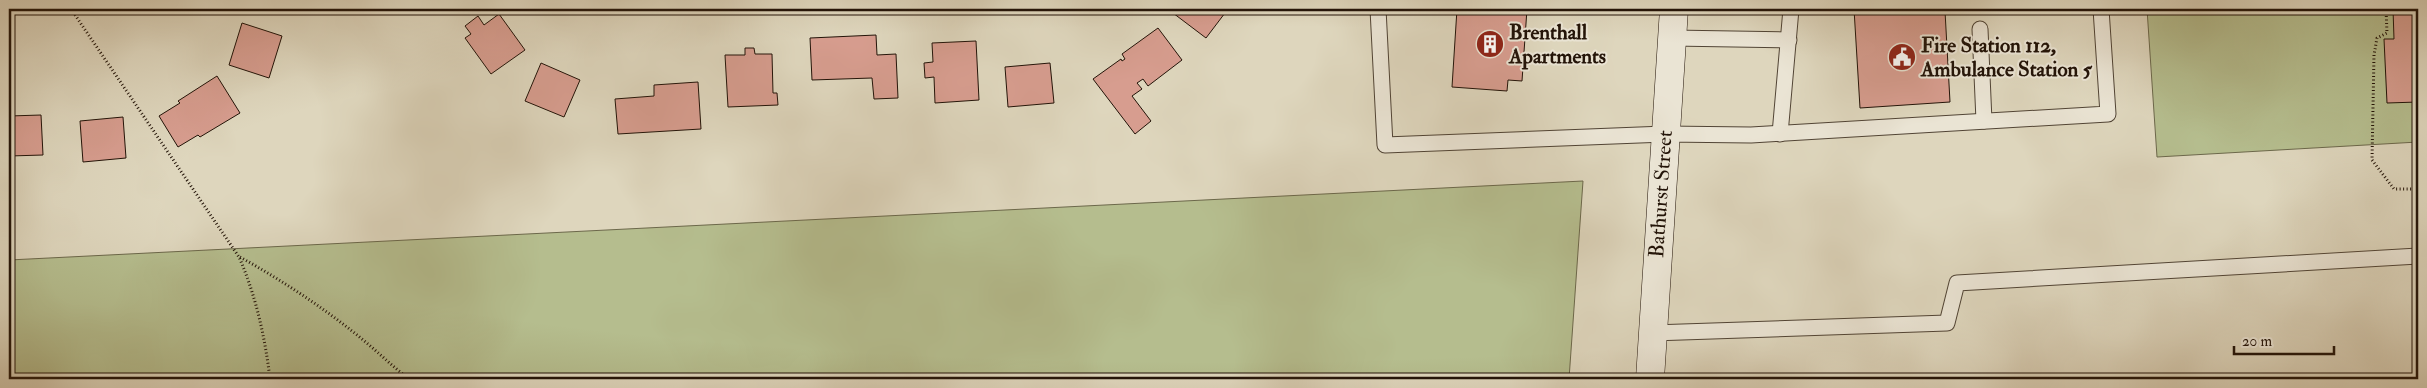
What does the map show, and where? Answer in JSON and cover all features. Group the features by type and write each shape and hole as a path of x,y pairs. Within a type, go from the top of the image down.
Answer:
{"main road":[{"name":"Bathurst Street","path":"1650,379 1674,9"}],"lane":[{"path":"1378,9 1385,145 1665,134 1780,134 2108,114 2101,9"},
{"path":"1780,134 1791,9"},
{"path":"1980,29 1984,121"},
{"path":"1672,38 1789,40"},
{"path":"1652,332 1947,323 1957,283 2418,256"}],"path":[{"path":"71,9 239,257 253,288 266,348 270,379"},
{"path":"2386,9 2387,33 2377,38 2374,55 2372,160 2394,189 2418,188"},
{"path":"239,257 285,282 364,340 409,379"}],"green space":[{"path":"2147,9 2418,9 2418,142 2157,157"},
{"path":"1583,181 1569,379 9,379 9,260"}],"building":[{"path":"1176,9 1228,9 1206,38 1173,13"},
{"name":"Brenthall Apartments","path":"1457,9 1527,9 1522,81 1508,80 1507,91 1452,87"},
{"name":"Fire Station 112, Ambulance Station 5","path":"1854,9 1997,9 1945,11 1950,102 1860,108"},
{"path":"2393,9 2418,9 2418,102 2387,103 2384,39 2394,39"},
{"path":"499,14 525,50 491,74 465,38 471,34 465,26 478,16 484,25"},
{"path":"242,23 282,36 269,78 229,65"},
{"path":"1158,28 1182,60 1148,86 1143,79 1137,83 1142,89 1132,96 1151,121 1135,134 1093,79 1121,59 1122,61 1125,59 1122,54"},
{"path":"876,35 877,55 896,54 898,98 874,99 872,78 812,80 810,38"},
{"path":"976,41 979,100 935,103 934,77 925,78 924,63 933,62 932,43"},
{"path":"745,48 754,48 755,54 772,54 773,93 777,93 778,105 728,107 725,55 745,55"},
{"path":"541,63 580,80 564,117 525,101"},
{"path":"1050,63 1054,103 1008,107 1005,67"},
{"path":"217,76 240,113 200,137 198,135 178,147 159,116 180,103 178,101"},
{"path":"698,82 701,129 618,134 615,99 654,96 654,85"},
{"path":"41,115 43,155 9,156 9,116"},
{"path":"123,117 126,158 83,162 80,121"}],"place":[{"name":"Brenthall Apartments","path":"1490,44"},
{"name":"Fire Station 112, Ambulance Station 5","path":"1902,57"}]}
